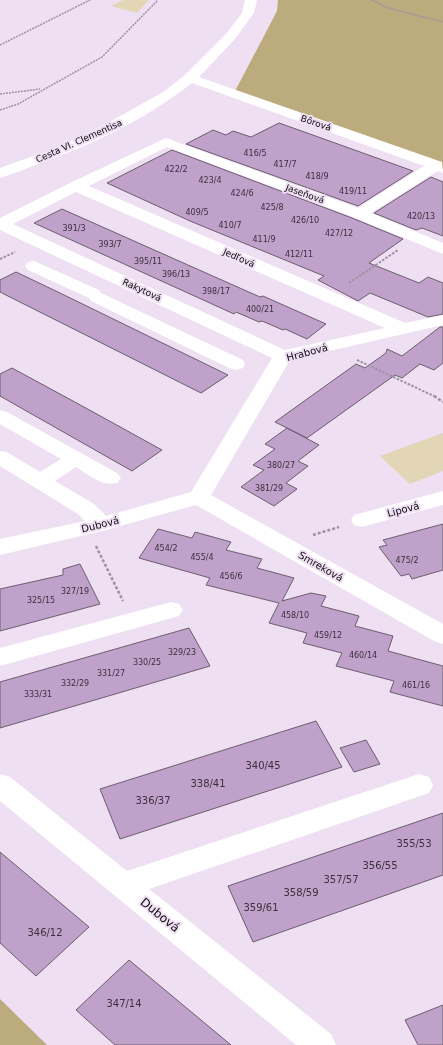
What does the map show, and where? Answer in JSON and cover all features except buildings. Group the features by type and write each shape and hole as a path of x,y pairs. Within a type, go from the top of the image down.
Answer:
{"street":[{"name":"Cesta Vl. Clementisa","path":"0,173 58,152 104,132 168,95 190,78 213,56 248,13 251,0"},
{"name":"Bôrová","path":"190,78 440,167"},
{"name":"Jaseňová","path":"75,186 166,142 358,214 443,249"},
{"path":"358,214 440,167"},
{"path":"0,224 75,186"},
{"name":"Jedľová","path":"75,186 403,329"},
{"name":"Rakytová","path":"0,224 283,356"},
{"path":"34,266 236,364"},
{"path":"73,285 100,271"},
{"path":"130,313 157,297"},
{"name":"Hrabová","path":"199,497 283,356 443,320"},
{"path":"204,349 229,331"},
{"path":"2,419 36,436 110,478"},
{"path":"0,457 86,508 95,526"},
{"path":"41,481 76,458"},
{"name":"Dubová","path":"0,547 95,526 199,497"},
{"name":"Smreková","path":"199,497 443,635"},
{"name":"Lipová","path":"362,520 443,498"},
{"path":"0,657 171,610"},
{"name":"Dubová","path":"0,785 320,1045"},
{"path":"124,885 419,785"}],"path":[{"path":"0,45 90,0"},
{"path":"0,110 18,104 102,57 158,0"},
{"path":"372,0 388,8 443,22"},
{"path":"0,94 43,89"},
{"path":"329,296 416,238"},
{"path":"328,346 438,398 443,402"},
{"path":"283,544 362,520"},
{"path":"95,526 132,621"}],"shaded area":[{"path":"123,0 149,0 137,13 111,6"},
{"path":"278,0 443,0 443,169 233,95 277,11"},
{"path":"443,433 443,471 410,484 380,456"},
{"path":"0,999 47,1045 0,1045"}]}
